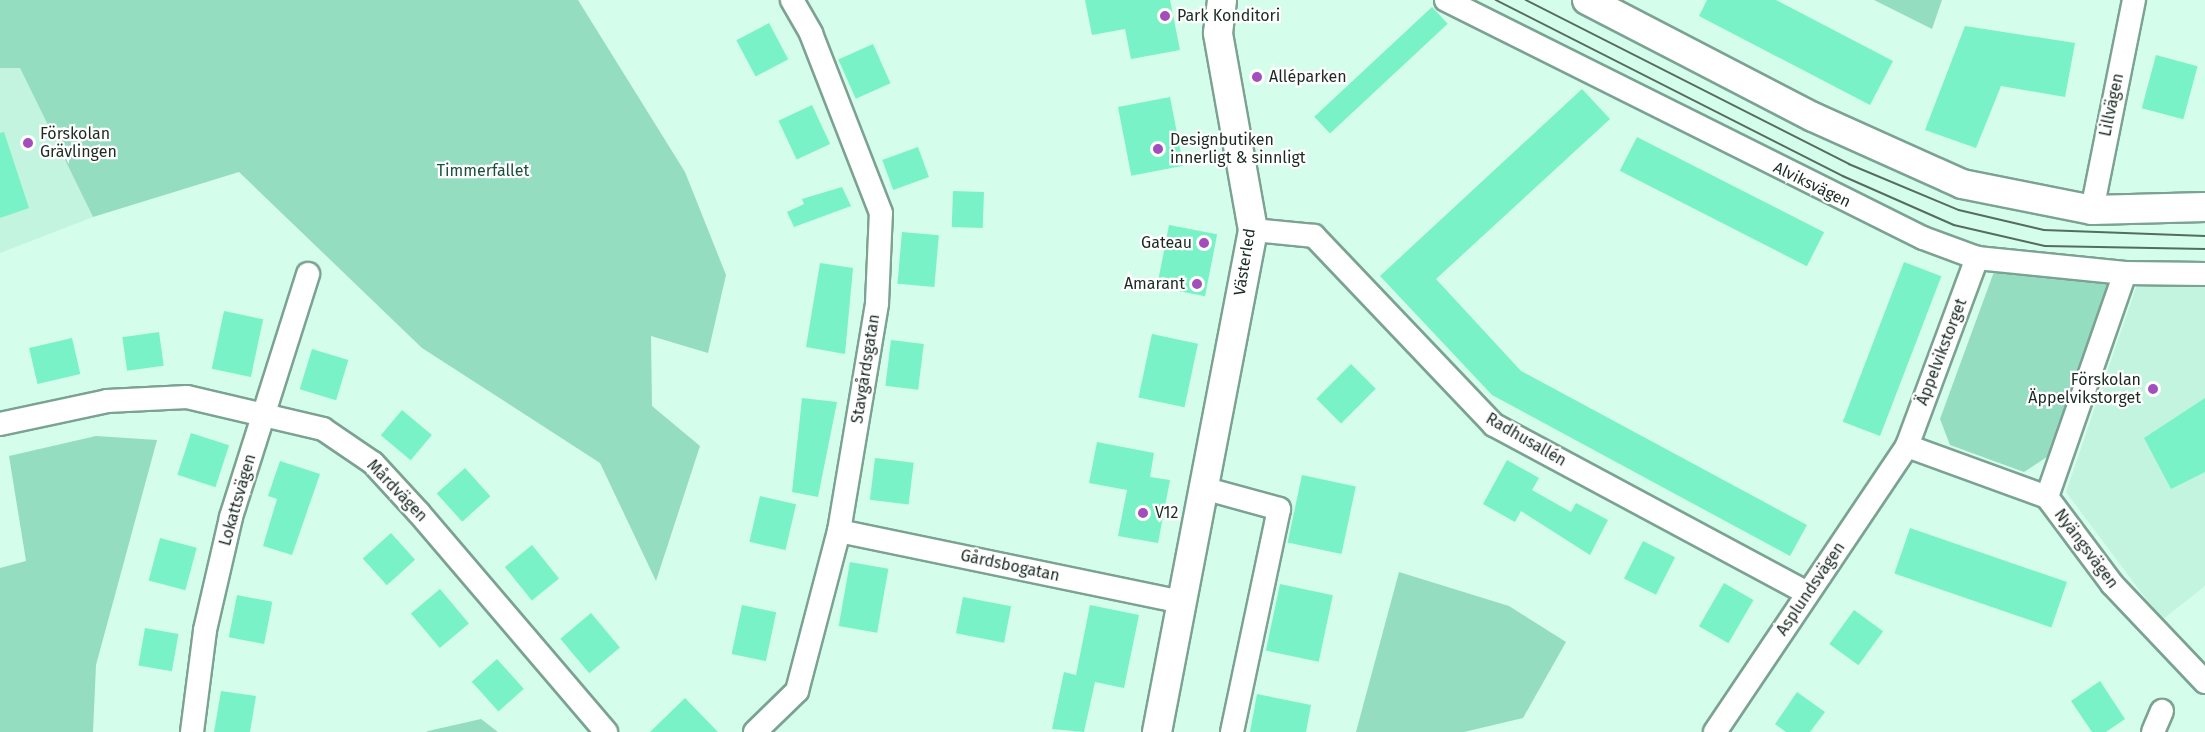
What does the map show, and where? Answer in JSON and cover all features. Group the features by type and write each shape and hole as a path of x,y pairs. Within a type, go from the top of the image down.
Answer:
{"street":[{"name":"Stavgårdsgatan","path":"755,732 797,691 839,531 877,303 880,213 812,33 792,0"},
{"name":"Västerled","path":"1157,732 1253,230 1218,33 1222,0"},
{"name":"Alviksvägen","path":"1446,0 1825,192 1977,258 2125,273 2205,274"},
{"path":"1587,0 1924,170 2002,196 2092,210 2205,207"},
{"name":"Lillvägen","path":"2092,210 2134,0"},
{"name":"Radhusallén","path":"1253,230 1314,236 1399,331 1494,425 1808,593"},
{"name":"Äppelvikstorget","path":"1907,446 1977,258"},
{"path":"2047,497 2125,273"},
{"name":"Lokattsvägen","path":"192,732 205,630 231,517 308,274"},
{"name":"Mårdvägen","path":"0,424 107,401 187,397 264,412 323,429 373,463 606,732"},
{"name":"Nyängsvägen","path":"1907,446 2047,497 2112,584 2205,682"},
{"name":"Asplundsvägen","path":"1715,732 1907,446"},
{"path":"1203,488 1279,510 1232,732"},
{"name":"Gårdsbogatan","path":"839,531 1181,602"},
{"path":"2153,732 2163,711"}],"shaded area":[{"name":"Förskolan Grävlingen","path":"0,68 20,68 93,217 0,253"},
{"name":"Förskolan Äppelvikstorget","path":"2138,282 2205,285 2205,586 2162,620 2066,492"}],"green space":[{"name":"Timmerfallet","path":"0,0 578,0 685,172 726,275 708,353 651,336 652,406 700,446 656,581 600,463 422,348 239,172 93,217 20,68 0,68"},
{"path":"1874,0 1942,0 1932,29"},
{"path":"1995,269 2111,280 2050,455 2024,472 1950,445 1940,419"},
{"path":"96,436 157,440 96,665 93,732 0,732 0,568 26,561 9,456"},
{"path":"1399,572 1509,606 1566,642 1523,718 1464,732 1356,732"},
{"path":"481,719 498,732 426,732 428,731"}],"building":[{"path":"1085,0 1170,0 1180,50 1131,59 1125,29 1092,35"},
{"path":"1707,0 1776,0 1893,61 1870,105 1699,16"},
{"path":"1432,7 1448,24 1330,134 1314,117"},
{"path":"769,23 788,59 756,77 736,40"},
{"path":"1965,26 2075,43 2065,97 2001,86 1976,148 1925,130"},
{"path":"873,44 890,83 856,99 838,59"},
{"path":"2156,55 2198,66 2183,119 2142,108"},
{"path":"1582,89 1610,119 1436,279 1521,371 1807,525 1790,556 1492,395 1380,276"},
{"path":"1170,97 1183,166 1131,176 1118,107"},
{"path":"812,105 830,144 797,160 778,121"},
{"path":"4,132 29,208 0,218 0,133"},
{"path":"1637,137 1824,232 1807,266 1620,171"},
{"path":"918,147 929,177 893,190 882,160"},
{"path":"842,187 851,206 794,227 787,212 804,204 802,199"},
{"path":"953,191 984,192 983,228 952,227"},
{"path":"1169,225 1217,234 1205,296 1157,287"},
{"path":"902,232 939,235 934,287 897,284"},
{"path":"1904,262 1941,276 1880,436 1843,422"},
{"path":"820,263 853,268 845,354 806,347"},
{"path":"224,311 263,319 251,377 212,369"},
{"path":"159,332 164,366 127,371 122,337"},
{"path":"1152,334 1198,344 1184,407 1138,398"},
{"path":"72,338 80,374 37,384 29,348"},
{"path":"891,340 924,344 918,390 885,386"},
{"path":"312,349 348,360 336,400 300,389"},
{"path":"1351,364 1376,389 1341,423 1316,399"},
{"path":"802,398 837,402 818,497 792,492"},
{"path":"2205,398 2205,472 2171,489 2144,438"},
{"path":"402,410 432,435 411,460 381,435"},
{"path":"191,433 229,445 215,487 177,475"},
{"name":"V12","path":"1097,442 1154,453 1150,477 1170,480 1158,543 1118,536 1127,490 1089,483"},
{"path":"875,458 914,463 909,504 870,500"},
{"path":"1507,460 1539,478 1532,490 1571,512 1576,503 1608,520 1590,555 1521,511 1515,522 1483,504"},
{"path":"280,461 320,474 292,555 263,546 277,499 268,496"},
{"path":"465,468 490,496 462,522 437,493"},
{"path":"1302,475 1356,486 1341,554 1288,542"},
{"path":"760,496 796,504 785,550 749,542"},
{"path":"1910,528 2067,582 2051,627 1894,573"},
{"path":"391,533 415,560 387,585 363,558"},
{"path":"160,538 197,548 185,590 149,581"},
{"path":"1643,541 1675,557 1656,595 1624,578"},
{"path":"532,545 559,578 532,600 505,567"},
{"path":"850,562 888,569 877,633 839,626"},
{"path":"1724,583 1753,600 1728,643 1699,626"},
{"path":"1280,584 1333,595 1319,662 1266,651"},
{"path":"440,589 469,623 440,648 411,613"},
{"path":"237,595 272,602 264,644 229,637"},
{"path":"963,597 1011,606 1004,643 956,633"},
{"path":"742,605 776,612 766,661 732,654"},
{"path":"1090,605 1139,615 1124,688 1095,682 1084,732 1052,729 1064,672 1076,675"},
{"path":"1854,610 1883,631 1858,665 1829,644"},
{"path":"591,613 620,647 589,673 560,639"},
{"path":"145,628 178,634 172,671 138,665"},
{"path":"497,659 524,689 498,711 472,682"},
{"path":"2100,681 2125,719 2106,732 2092,732 2071,701"},
{"path":"221,691 256,696 250,732 214,732"},
{"path":"1797,692 1825,712 1810,732 1786,732 1775,724"},
{"path":"1257,694 1311,705 1306,732 1250,732"},
{"path":"685,698 718,732 650,732"}],"tram line":[{"path":"1496,0 1843,176 1954,225 2045,246 2205,249"},
{"path":"1526,0 1849,164 1959,210 2044,230 2205,236"}],"place":[{"name":"Park Konditori","path":"1165,16"},
{"name":"Alléparken","path":"1257,77"},
{"name":"Förskolan Grävlingen","path":"28,143"},
{"name":"Designbutiken innerligt & sinnligt","path":"1158,149"},
{"name":"Gateau","path":"1204,243"},
{"name":"Amarant","path":"1197,284"},
{"name":"Förskolan Äppelvikstorget","path":"2153,389"},
{"name":"V12","path":"1143,513"}]}
